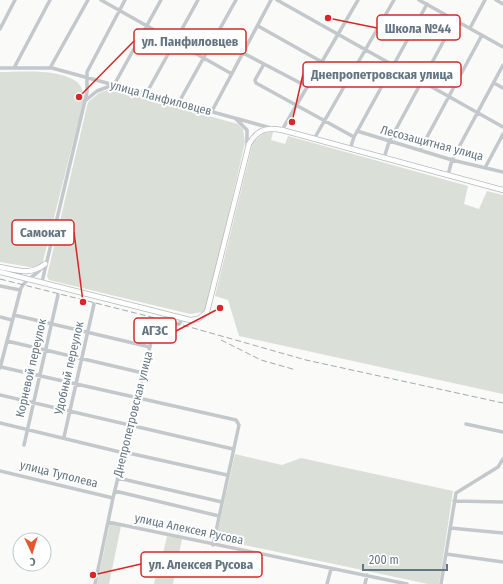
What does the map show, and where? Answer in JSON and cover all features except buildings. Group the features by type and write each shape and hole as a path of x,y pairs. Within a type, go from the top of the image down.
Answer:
{"main road":[{"name":"Днепропетровская улица","path":"183,318 196,319 204,316 207,312 247,151 255,135 259,131 274,129 282,130"},
{"path":"282,130 503,190"},
{"path":"0,267 27,272 36,270 46,263"},
{"path":"0,272 183,318"}],"street":[{"path":"0,29 2,22 15,0"},
{"path":"14,68 50,0"},
{"path":"50,68 88,0"},
{"path":"101,0 232,74"},
{"path":"42,282 88,88 86,72 125,0"},
{"path":"84,104 97,90 114,85 161,0"},
{"path":"146,94 198,0"},
{"path":"179,102 236,0"},
{"path":"212,111 271,0"},
{"path":"277,0 503,127"},
{"path":"282,130 358,0"},
{"path":"314,139 367,50 394,0"},
{"path":"419,0 503,47"},
{"path":"470,28 485,0"},
{"path":"496,0 503,4"},
{"path":"350,149 354,137 426,4"},
{"path":"384,158 389,142 455,20"},
{"path":"258,26 322,62"},
{"path":"420,150 482,35"},
{"path":"243,53 308,87"},
{"path":"264,64 255,80 256,83 354,137"},
{"path":"448,175 452,160 503,65"},
{"name":"улица Панфиловцев","path":"0,68 50,68 274,129"},
{"path":"494,83 503,88"},
{"path":"235,119 247,130 247,151"},
{"name":"Лесозащитная улица","path":"357,132 452,160 503,172"},
{"path":"485,168 503,134"},
{"path":"46,263 39,272 25,282 20,290 0,368 236,420 238,422 233,449 212,545"},
{"path":"0,286 20,290"},
{"name":"Корневой переулок","path":"24,445 58,295"},
{"name":"Удобный переулок","path":"64,437 94,304"},
{"path":"14,315 150,347"},
{"path":"0,317 12,320"},
{"name":"Днепропетровская улица","path":"95,584 113,498 143,373 155,330 165,326 179,324 183,318"},
{"path":"7,341 143,373"},
{"path":"0,346 6,347"},
{"path":"0,395 233,449"},
{"path":"0,423 227,475"},
{"path":"466,424 503,432"},
{"path":"441,584 456,493 498,467 503,459"},
{"name":"улица Туполева","path":"0,471 32,477 113,498"},
{"path":"118,478 222,502"},
{"path":"115,491 219,516"},
{"path":"454,501 503,502"},
{"name":"улица Алексея Русова","path":"108,522 212,545 407,584"},
{"path":"450,528 503,534"},
{"path":"446,554 503,562"},
{"path":"328,584 330,569"},
{"path":"365,584 367,575"}],"shaded area":[{"path":"29,71 60,75 77,82 83,94 84,99 41,269 0,262 0,72"},
{"path":"110,89 238,124 243,129 245,142 207,309 203,312 190,314 49,280 47,276 88,102 99,93"},
{"path":"273,132 271,140 285,144 288,136 468,186 464,204 479,209 487,191 503,195 503,394 239,336 228,300 215,296 253,142 264,133"},
{"path":"235,454 282,465 301,458 453,491 439,584 428,584 216,539"},
{"path":"110,523 121,526 109,584 97,584"},
{"path":"167,536 182,539 173,584 154,584 160,554 163,554"}],"railway":[{"path":"0,279 179,324 306,360 503,403"},
{"path":"221,340 261,360 296,370"}],"place":[{"name":"Школа №44","path":"328,18"},
{"name":"ул. Панфиловцев","path":"79,97"},
{"name":"Днепропетровская улица","path":"292,122"},
{"name":"Самокат","path":"83,302"},
{"name":"АГЗС","path":"220,308"},
{"name":"ул. Алексея Русова","path":"93,575"}]}
